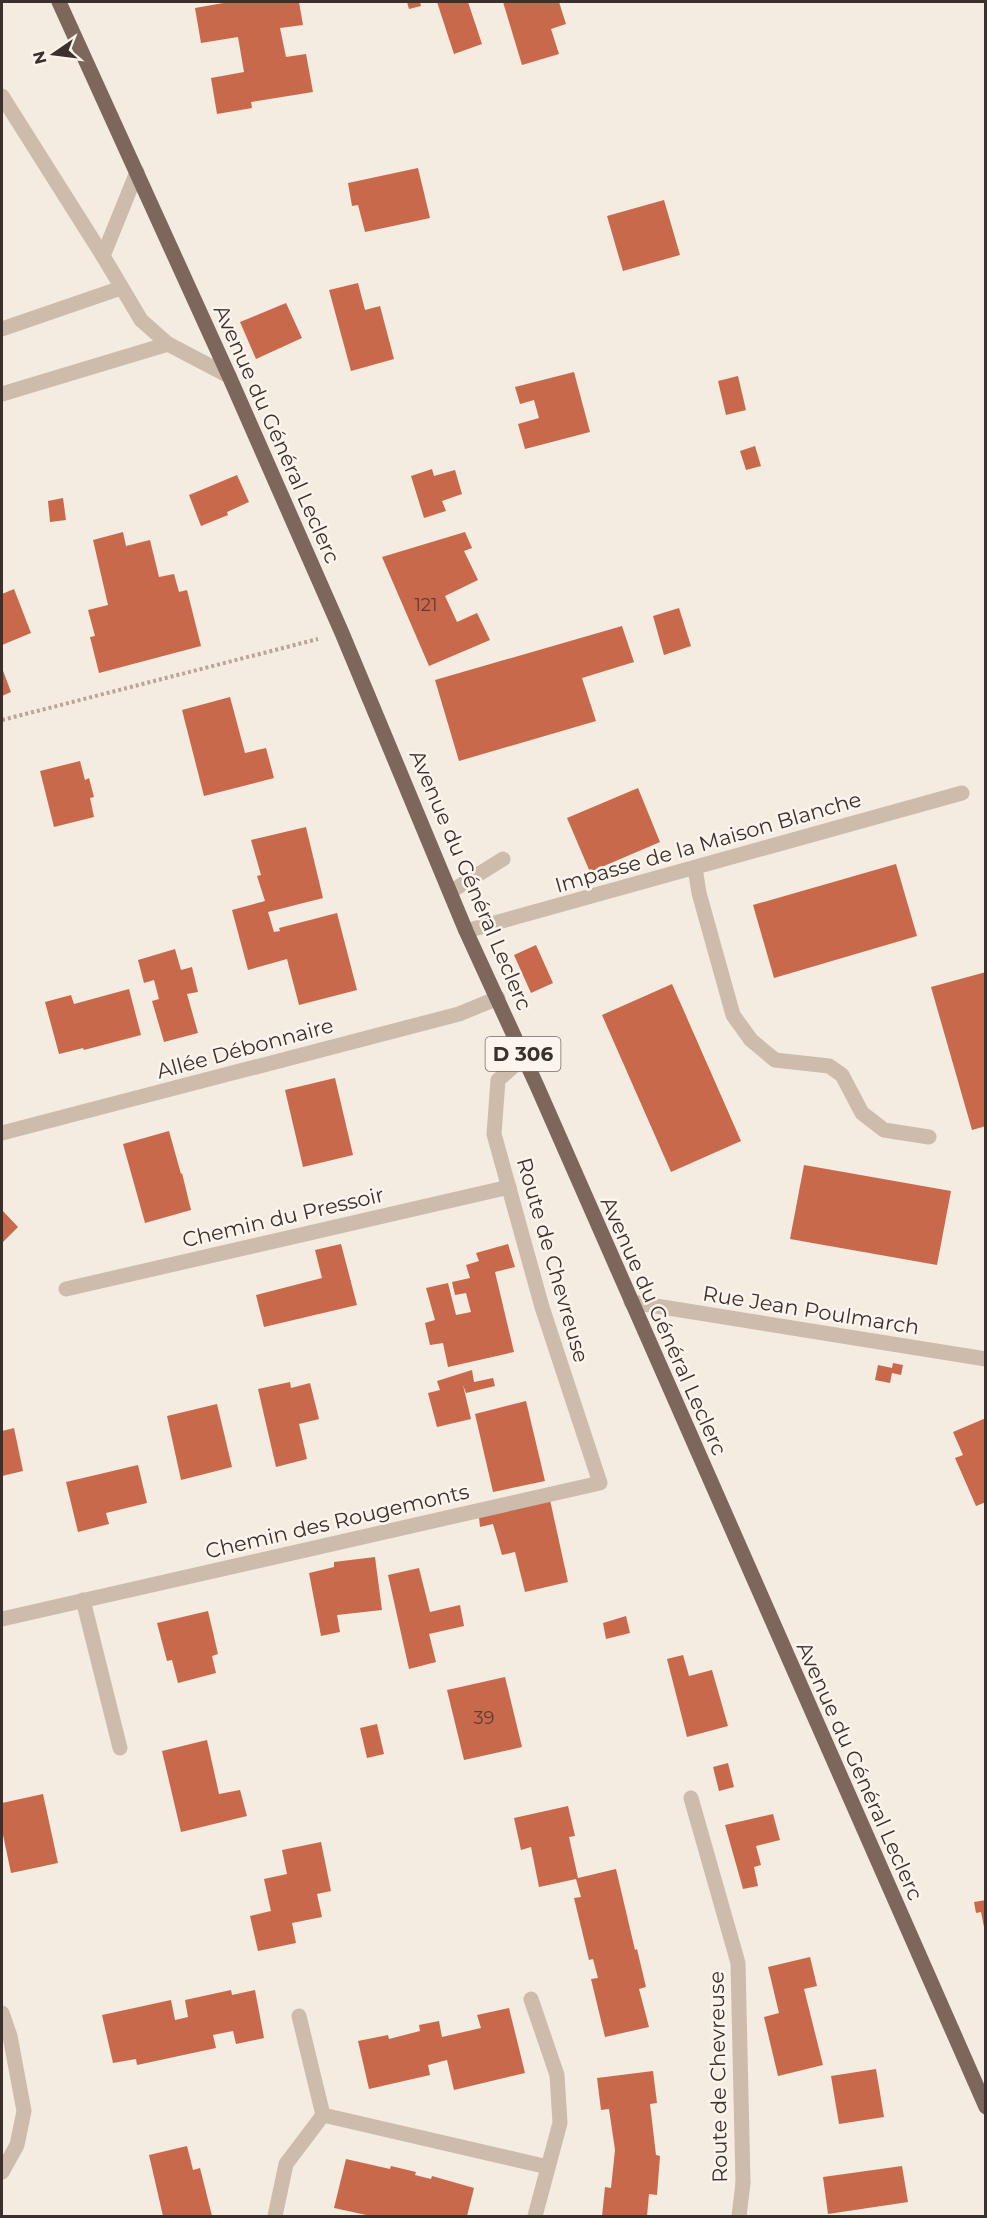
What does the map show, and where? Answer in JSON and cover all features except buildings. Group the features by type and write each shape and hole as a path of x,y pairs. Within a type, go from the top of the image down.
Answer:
{"main road":[{"name":"Avenue du Général Leclerc","path":"59,2 229,375 342,633 466,932 498,998 986,2107"}],"street":[{"path":"2,96 141,320 168,344 229,375"},
{"path":"103,256 137,172"},
{"path":"2,329 121,288"},
{"path":"2,394 168,344"},
{"name":"Impasse de la Maison Blanche","path":"466,932 962,793"},
{"path":"450,892 503,859"},
{"path":"694,867 733,1015 751,1040 775,1060 829,1066 842,1076 862,1113 884,1130 930,1137"},
{"name":"Allée Débonnaire","path":"2,1134 459,1014 498,998"},
{"name":"Route de Chevreuse","path":"524,1057 498,1080 494,1134 542,1307 600,1483"},
{"name":"Chemin du Pressoir","path":"66,1289 509,1187"},
{"name":"Rue Jean Poulmarch","path":"631,1302 986,1359"},
{"name":"Chemin des Rougemonts","path":"2,1619 600,1483"},
{"path":"83,1600 120,1748"},
{"name":"Route de Chevreuse","path":"691,1798 738,1964 742,2183 739,2217"},
{"path":"531,1999 557,2075 560,2123 535,2217"},
{"path":"2,2013 10,2036 24,2111 17,2145 2,2172"},
{"path":"299,2016 323,2115"},
{"path":"323,2115 548,2167"},
{"path":"275,2217 286,2164 323,2115"}],"path":[{"path":"2,720 342,633"}]}
